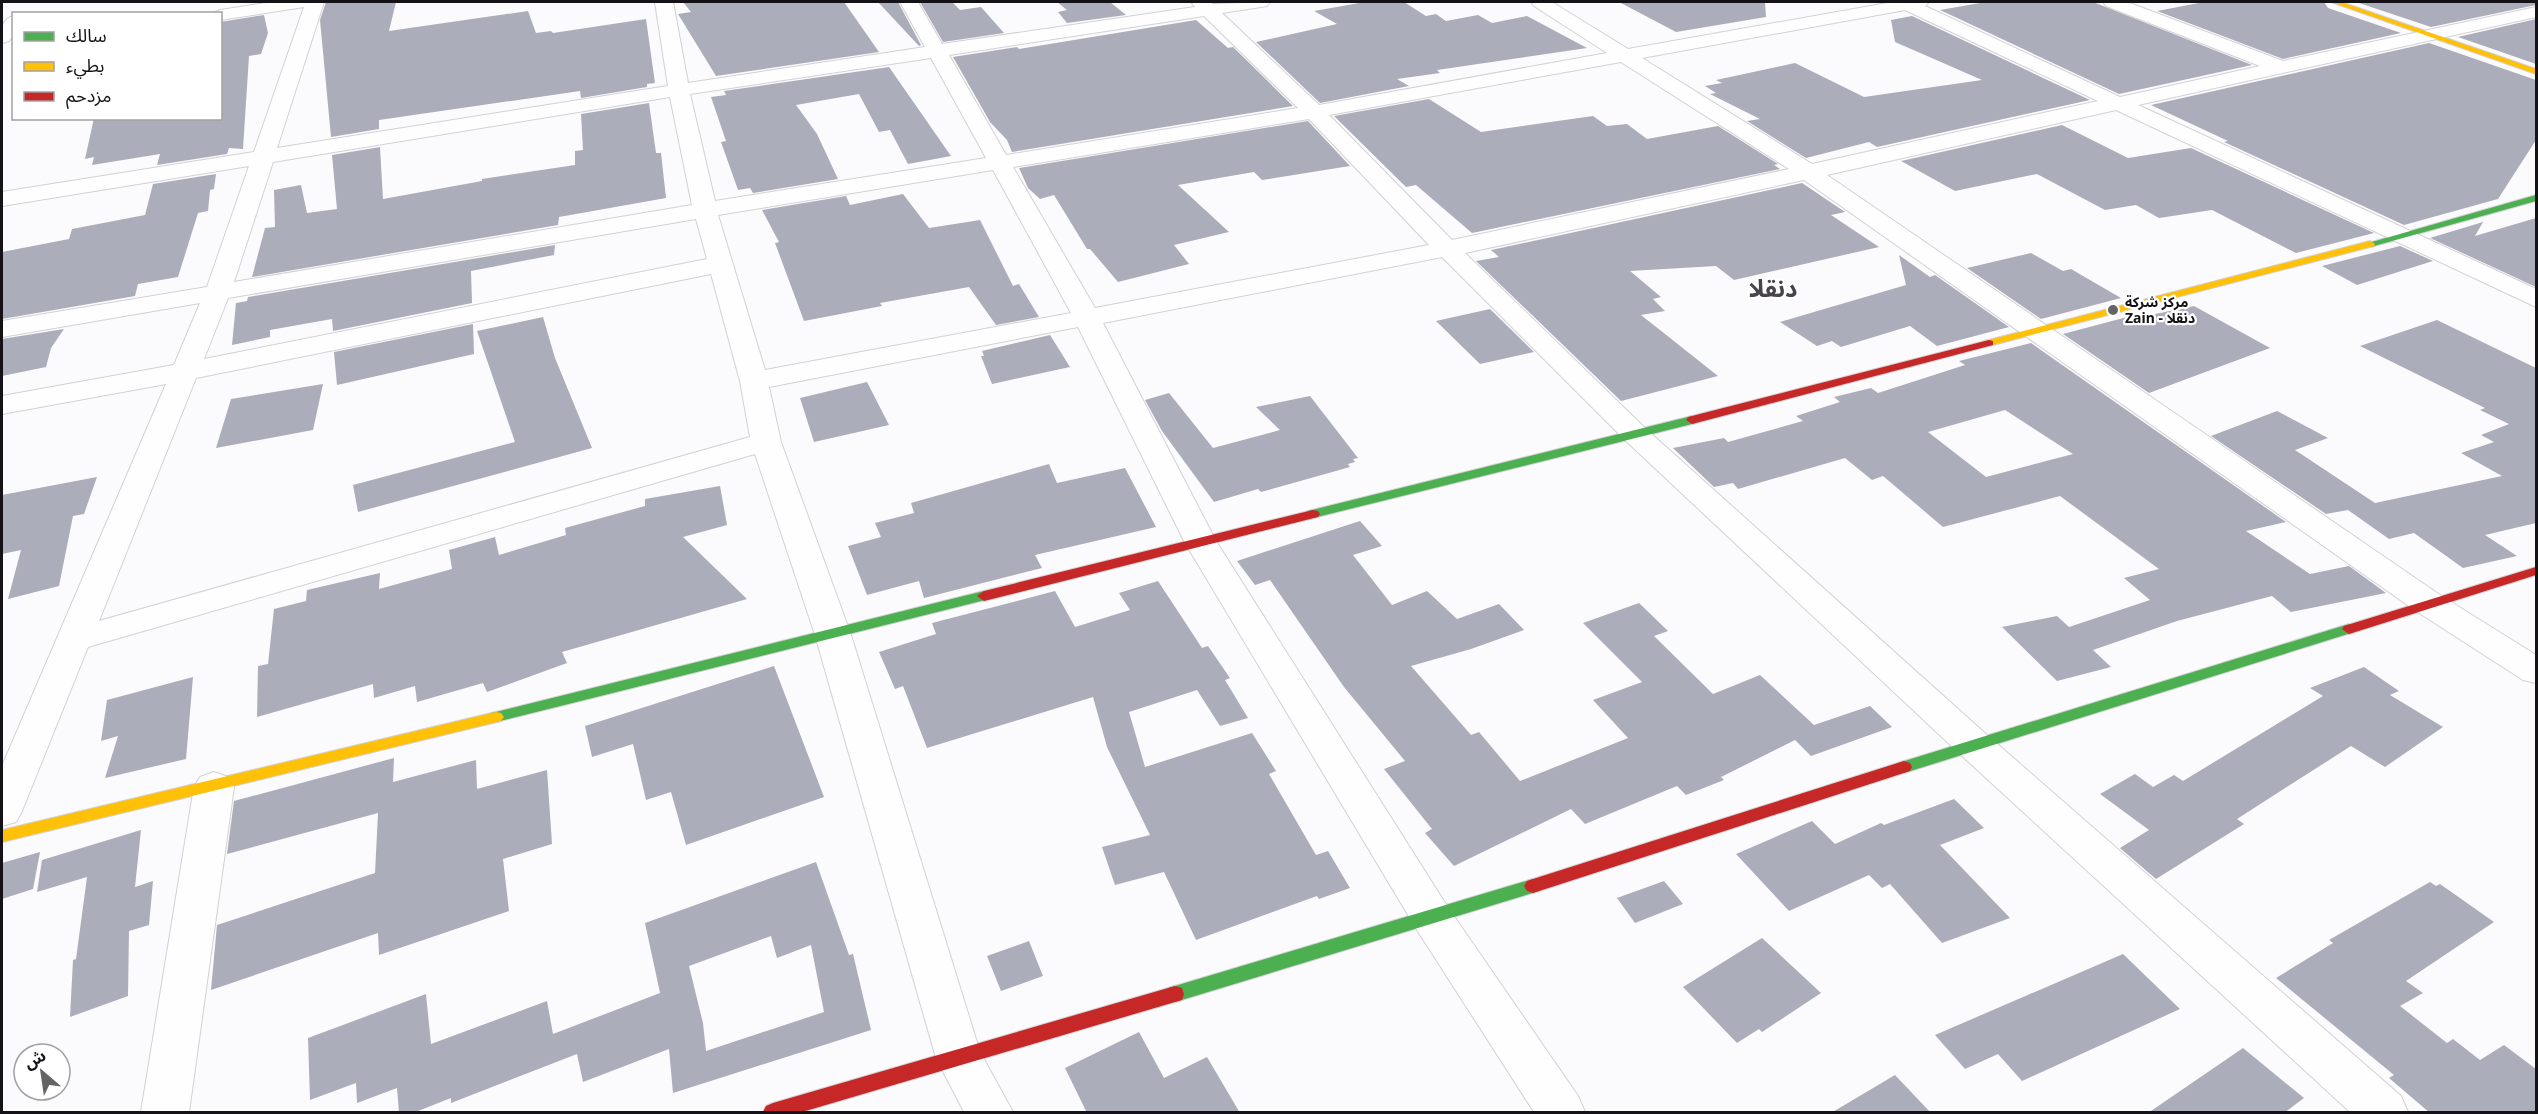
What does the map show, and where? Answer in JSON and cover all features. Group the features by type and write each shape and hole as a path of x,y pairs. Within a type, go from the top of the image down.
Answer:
{"street":[{"path":"222,15 306,2"},
{"path":"2,811 218,292 315,2"},
{"path":"664,2 679,90 705,210 754,381 766,442 833,635 959,1058 989,1113"},
{"path":"909,2 1086,316 1200,541 1432,918 1561,1113"},
{"path":"2,199 935,51 1203,6 1261,2"},
{"path":"1540,2 1808,172 2428,603 2536,671"},
{"path":"2,329 705,210 1314,112 1910,2 2120,104 2536,299"},
{"path":"2112,2 2281,67"},
{"path":"2335,2 2536,72"},
{"path":"1203,6 1314,112 1447,249 1636,435 1974,745 2384,1113"},
{"path":"754,381 1447,249 2536,12"},
{"path":"2,37 12,23"},
{"path":"2,836 214,787 833,635 1200,541 1636,435 2036,329 2401,236 2536,198"},
{"path":"2,405 183,372 722,264"},
{"path":"72,640 766,442"},
{"path":"773,1113 1432,918 1974,745 2536,571"},
{"path":"165,1113 214,787"}],"building":[{"path":"326,2 396,2 389,31 528,11 536,33 551,31 553,33 646,19 655,83 647,84 647,87 581,98 580,91 379,120 379,129 331,137 320,20"},
{"path":"683,2 844,2 879,52 716,76 678,14 691,12"},
{"path":"878,2 898,2 921,45 919,46"},
{"path":"920,2 952,2 960,10 981,7 1004,33 943,42"},
{"path":"1057,2 1110,2 1126,15 1067,23 1058,12 1067,10"},
{"path":"1365,2 1404,2 1426,16 1436,14 1446,21 1478,15 1492,23 1527,16 1587,48 1437,70 1440,73 1397,79 1409,86 1320,103 1256,42 1337,24 1314,11"},
{"path":"1619,2 1765,2 1766,17 1676,32"},
{"path":"1986,2 2093,2 2252,65 2119,94 1940,10"},
{"path":"2204,2 2324,2 2328,8 2401,33 2283,59 2157,11"},
{"path":"2356,2 2536,2 2536,5 2431,27"},
{"path":"264,15 268,33 261,54 249,56 243,149 229,148 227,154 157,165 160,154 92,165 94,157 85,159 94,120 222,120 222,22"},
{"path":"1912,16 2090,100 1877,147 1869,142 1806,158 1747,121 1760,119 1710,94 1716,93 1705,86 1722,83 1716,80 1795,63 1864,97 1982,80 1895,42 1891,20"},
{"path":"2536,19 2536,64 2458,37"},
{"path":"1196,20 1228,48 1233,47 1293,106 1012,152 1007,140 990,122 953,57 1017,47 1019,49"},
{"path":"2429,43 2536,80 2536,140 2498,199 2404,225 2224,142 2228,141 2151,105"},
{"path":"889,67 951,156 908,164 890,130 879,132 859,94 796,105 817,134 838,179 753,193 750,188 738,190 721,142 726,141 711,97 726,95 724,91"},
{"path":"1429,99 1481,132 1593,116 1607,126 1627,124 1647,139 1718,126 1778,164 1774,165 1780,169 1472,233 1416,185 1406,187 1334,116"},
{"path":"649,103 656,153 661,153 666,198 559,217 558,225 252,277 265,228 275,227 274,190 301,185 307,213 337,209 332,155 380,147 383,199 482,181 482,179 575,165 575,151 583,150 581,114"},
{"path":"1308,121 1350,166 1262,180 1254,172 1178,185 1229,232 1174,245 1189,264 1118,282 1090,249 1087,249 1054,195 1040,199 1028,188 1019,168"},
{"path":"2062,125 2128,158 2191,148 2374,233 2296,253 2212,210 2159,218 2136,205 2105,210 2037,174 1955,191 1901,161"},
{"path":"216,174 214,189 210,190 208,211 198,213 178,277 138,284 135,296 2,319 2,252 69,239 72,229 145,215 153,184"},
{"path":"1802,183 1845,212 1831,215 1879,247 1734,280 1716,266 1630,271 1661,297 1653,299 1665,311 1641,315 1718,376 1621,401 1476,261 1499,257 1491,250"},
{"path":"903,194 929,228 980,220 1013,286 1019,284 1039,317 996,325 969,287 880,303 882,306 804,321 775,243 779,242 762,210 846,196 850,205"},
{"path":"2536,218 2536,287 2430,238 2483,222 2475,236"},
{"path":"555,245 554,255 471,271 472,303 333,331 332,319 270,330 270,337 232,345 236,303 247,301 248,297"},
{"path":"2400,246 2433,261 2357,285 2322,266"},
{"path":"2031,253 2063,271 2071,269 2121,298 2041,319 1967,268"},
{"path":"1899,255 1930,277 1935,275 2009,327 1937,346 1910,326 1841,347 1832,341 1817,346 1780,322 1906,285"},
{"path":"2194,306 2270,348 2149,393 2063,334 2146,312 2150,315"},
{"path":"1490,309 1534,352 1480,364 1436,321"},
{"path":"543,317 555,358 592,448 358,512 353,485 515,442 477,331"},
{"path":"2437,320 2536,368 2536,523 2485,535 2517,556 2463,568 2414,533 2389,539 2348,510 2326,514 2211,436 2277,411 2328,438 2295,450 2375,503 2502,476 2461,453 2494,442 2481,435 2509,424 2480,410 2485,408 2360,346"},
{"path":"473,324 474,354 337,385 334,352"},
{"path":"64,329 51,348 46,367 2,376 2,339"},
{"path":"1050,335 1070,367 992,384 981,356 984,356 982,351"},
{"path":"2031,343 2286,522 2246,531 2310,574 2349,566 2386,593 2291,612 2272,596 2177,621 2093,650 2111,667 2057,681 2002,627 2057,616 2069,627 2150,600 2124,578 2159,569 2060,496 1943,527 1883,476 1872,480 1845,458 1738,489 1733,483 1714,487 1673,448 1724,438 1728,442 1803,421 1796,416 1840,402 1834,397 1871,388 1878,393 1965,365 1959,361","holes":["2005,410 2073,454 1986,477 1928,432"]},
{"path":"867,382 889,425 814,442 800,398"},
{"path":"323,384 313,430 216,448 231,399"},
{"path":"1169,393 1213,448 1280,430 1256,407 1310,396 1358,458 1353,459 1355,462 1348,464 1350,467 1261,492 1258,489 1214,502 1162,431 1145,400"},
{"path":"1049,464 1057,483 1125,468 1156,527 1035,555 1042,568 924,598 919,581 867,595 848,546 881,537 875,523 914,513 911,503"},
{"path":"97,477 84,514 73,516 59,586 8,599 21,550 2,554 2,495"},
{"path":"720,486 727,525 683,537 747,599 562,652 567,663 487,692 483,683 417,702 415,686 374,698 373,684 257,717 258,666 268,664 274,609 306,601 307,590 380,573 379,589 452,569 449,550 495,537 499,555 566,535 565,528 645,506 645,499"},
{"path":"1360,521 1382,546 1353,555 1392,605 1427,591 1457,619 1499,604 1524,630 1471,649 1411,666 1471,735 1479,732 1520,781 1628,738 1593,700 1642,682 1583,623 1639,603 1668,631 1654,636 1713,694 1760,675 1814,725 1870,706 1892,727 1811,756 1795,740 1721,777 1724,780 1686,795 1677,786 1585,824 1571,809 1454,866 1425,833 1432,829 1384,769 1405,761 1344,687 1270,580 1255,585 1237,561"},
{"path":"1158,581 1202,648 1208,646 1230,678 1225,680 1248,718 1220,726 1197,690 1129,712 1145,767 1252,733 1276,771 1269,774 1316,855 1328,851 1350,888 1319,899 1317,896 1196,940 1164,872 1115,885 1102,847 1150,835 1107,747 1093,697 927,748 903,686 895,689 879,652 936,634 932,623 1055,591 1075,627 1130,610 1119,593"},
{"path":"774,666 824,797 686,845 671,792 646,800 633,744 592,757 585,726"},
{"path":"2364,667 2399,691 2390,695 2443,727 2385,767 2351,746 2237,819 2244,824 2156,879 2120,848 2149,830 2100,794 2135,774 2153,787 2174,775 2183,781 2323,696 2310,688"},
{"path":"193,677 186,759 105,778 118,736 101,741 107,700"},
{"path":"394,758 393,782 476,760 477,789 547,770 552,844 503,859 509,911 379,955 378,933 211,990 217,925 375,873 378,813 227,854 234,801"},
{"path":"1954,799 1984,828 1940,845 2010,918 1942,943 1890,884 1882,888 1869,875 1789,911 1736,854 1812,821 1835,844 1881,823 1884,825"},
{"path":"141,830 135,887 153,881 149,925 129,931 128,996 70,1017 73,960 76,959 87,877 37,892 42,860"},
{"path":"40,852 33,889 2,899 2,863"},
{"path":"816,862 849,955 853,954 871,1030 673,1093 669,1049 583,1082 577,1054 451,1103 451,1098 413,1113 399,1113 397,1088 357,1103 356,1083 310,1100 308,1038 426,994 431,1044 547,1001 553,1034 660,993 645,923","holes":["771,936 777,958 811,945 824,1012 706,1051 703,1023 689,966"]},
{"path":"1664,881 1683,904 1635,923 1617,898"},
{"path":"2430,882 2436,886 2440,884 2494,922 2406,981 2423,993 2400,1006 2447,1043 2453,1039 2480,1060 2504,1045 2536,1069 2536,1113 2430,1113 2389,1078 2394,1075 2276,978 2333,943 2329,940"},
{"path":"1762,938 1821,993 1762,1032 1759,1029 1737,1043 1683,987"},
{"path":"1029,941 1043,976 1001,991 987,956"},
{"path":"2123,954 2180,1009 2022,1081 1998,1054 1965,1069 1935,1035"},
{"path":"1139,1032 1164,1078 1207,1057 1240,1113 1087,1113 1065,1068"},
{"path":"2243,1048 2304,1098 2284,1113 2148,1113"},
{"path":"1895,1075 1931,1113 1831,1113"}],"traffic: fast":[{"path":"2370,244 2536,198"},
{"path":"1313,514 1692,420"},
{"path":"496,717 984,596"},
{"path":"1904,767 2349,629"},
{"path":"1175,994 1533,886"}],"traffic: slow":[{"path":"2335,2 2536,72"},
{"path":"1989,343 2370,244"},
{"path":"2,836 496,717"}],"traffic: jam":[{"path":"1692,420 1989,343"},
{"path":"984,596 1313,514"},
{"path":"2349,629 2536,571"},
{"path":"1533,886 1904,767"},
{"path":"773,1112 1175,994"}],"place":[{"name":"مركز شركة Zain - دنقلا","path":"2113,310"}],"district":[{"name":"دنقلا","path":"1773,289"}]}
